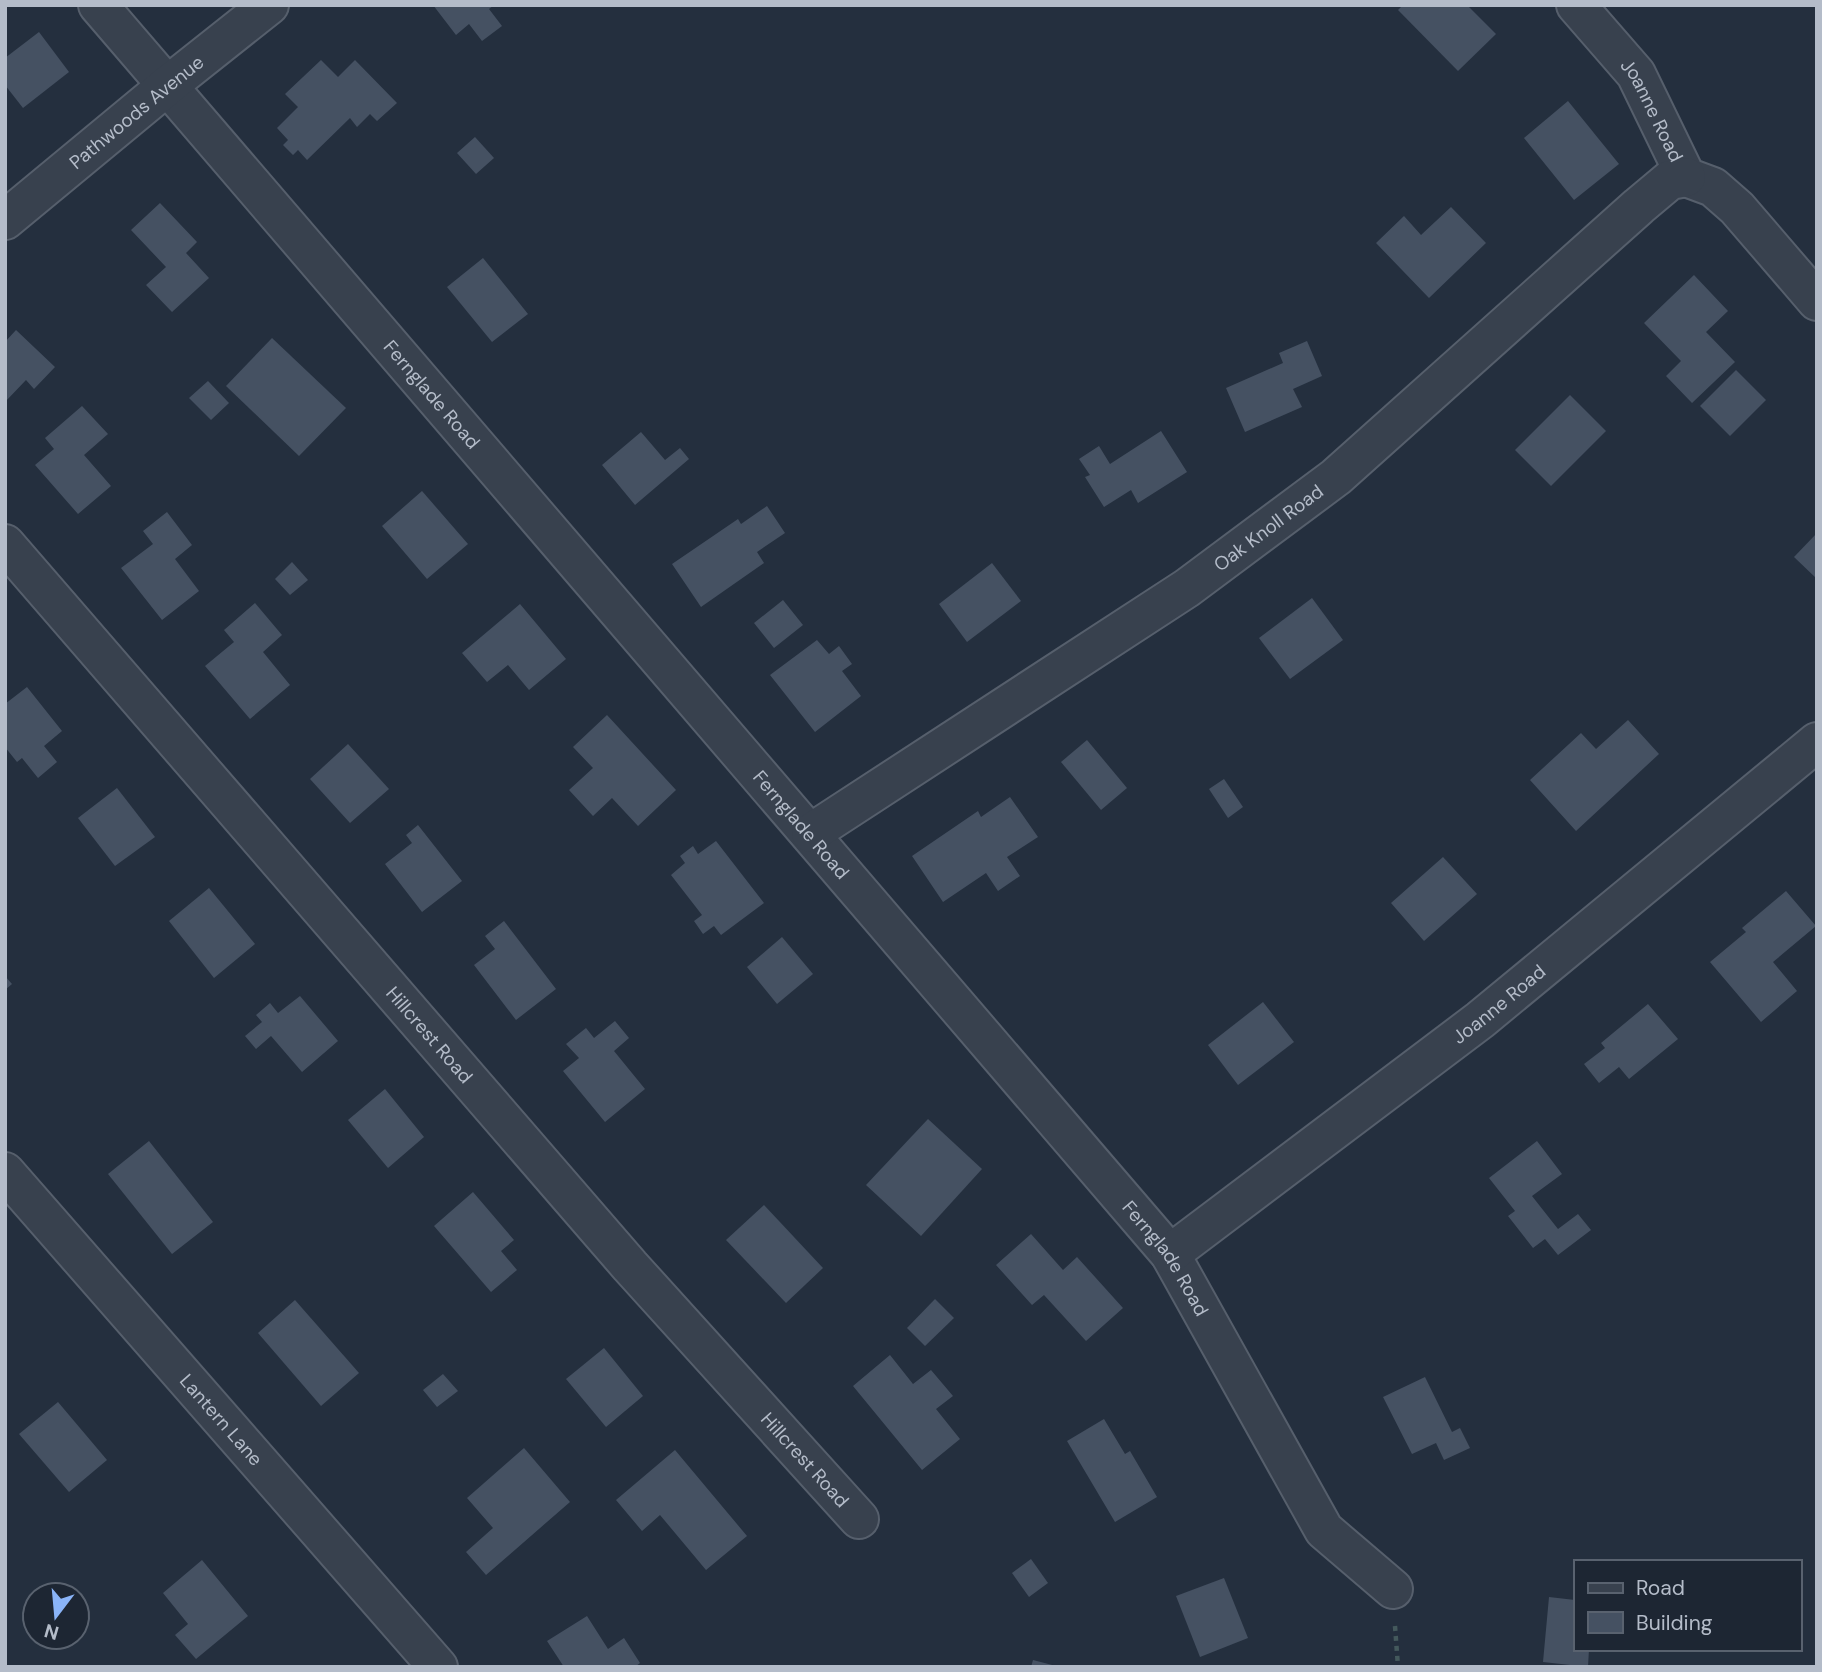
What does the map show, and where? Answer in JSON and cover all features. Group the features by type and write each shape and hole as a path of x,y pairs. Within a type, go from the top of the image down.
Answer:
{"street":[{"name":"Fernglade Road","path":"98,5 1170,1254 1324,1530 1393,1589"},
{"name":"Pathwoods Avenue","path":"5,220 269,5"},
{"name":"Joanne Road","path":"1576,5 1636,75 1686,177 1713,187 1737,208 1817,302"},
{"name":"Oak Knoll Road","path":"811,833 1187,588 1336,477 1639,205 1670,180 1686,177"},
{"name":"Hillcrest Road","path":"5,544 630,1266 859,1519"},
{"name":"Joanne Road","path":"1170,1254 1480,1020 1817,742"},
{"name":"Lantern Lane","path":"5,1172 438,1667"}],"building":[{"path":"433,5 494,5 489,9 502,26 482,41 469,24 456,35"},
{"path":"1403,5 1467,5 1496,34 1458,71 1398,10"},
{"path":"39,32 69,72 23,108 5,85 5,58"},
{"path":"321,60 338,77 355,60 397,103 377,121 370,114 357,127 350,118 307,160 298,150 293,155 283,145 288,140 277,128 298,107 285,94"},
{"path":"1568,101 1619,164 1574,200 1524,138"},
{"path":"475,137 494,158 476,174 457,153"},
{"path":"160,203 197,242 186,253 209,278 172,312 146,285 166,267 131,230"},
{"path":"1451,207 1486,243 1429,298 1376,243 1404,216 1421,235"},
{"path":"483,258 528,314 492,342 447,287"},
{"path":"1694,275 1728,311 1706,332 1735,362 1692,403 1666,376 1681,361 1644,323"},
{"path":"16,330 55,367 34,389 26,380 5,402 5,342"},
{"path":"272,338 346,408 299,456 226,386"},
{"path":"1307,341 1322,376 1293,389 1302,407 1245,432 1226,388 1283,363 1279,353"},
{"path":"1736,370 1766,400 1730,436 1700,406"},
{"path":"208,381 229,403 211,420 189,398"},
{"path":"1570,395 1606,431 1551,486 1515,450"},
{"path":"82,406 108,434 84,455 111,486 78,514 35,465 54,449 45,438"},
{"path":"1161,431 1187,472 1138,503 1131,490 1104,507 1085,477 1090,475 1079,459 1099,446 1110,464"},
{"path":"641,432 665,460 680,448 689,459 635,505 602,465"},
{"path":"422,491 468,544 427,579 382,526"},
{"path":"767,506 785,533 757,552 764,563 701,607 672,564 738,519 741,524"},
{"path":"167,512 192,545 175,559 199,591 162,620 121,568 153,544 143,531"},
{"path":"1817,533 1817,579 1794,557"},
{"path":"292,562 308,580 290,595 275,579"},
{"path":"992,563 1021,601 967,642 939,604"},
{"path":"1312,598 1343,640 1290,679 1259,638"},
{"path":"783,600 803,625 774,648 754,623"},
{"path":"255,603 282,635 263,652 290,685 250,719 205,666 234,642 224,630"},
{"path":"520,604 566,659 529,690 508,665 487,682 462,653"},
{"path":"817,640 829,654 839,646 852,664 842,671 861,696 815,732 770,675"},
{"path":"27,687 62,731 44,746 57,762 38,778 22,758 17,762 5,747 5,704"},
{"path":"607,715 676,790 638,826 612,798 593,816 569,790 593,768 573,747"},
{"path":"1628,720 1659,754 1576,831 1530,780 1581,733 1596,749"},
{"path":"1087,740 1127,788 1101,810 1061,762"},
{"path":"348,744 389,789 350,823 310,779"},
{"path":"1224,779 1243,807 1228,818 1209,789"},
{"path":"117,788 155,837 115,866 78,818"},
{"path":"1010,797 1038,837 1007,857 1020,876 998,891 986,873 943,902 912,856 978,811 981,817"},
{"path":"418,825 462,881 422,912 385,864 412,843 406,835"},
{"path":"716,841 764,903 721,935 714,926 703,934 694,921 702,915 671,875 685,863 680,856 693,846 698,854"},
{"path":"1443,857 1477,894 1424,941 1391,903"},
{"path":"209,888 255,944 214,978 169,921"},
{"path":"1786,891 1816,926 1773,962 1797,991 1761,1022 1710,962 1746,932 1742,928"},
{"path":"504,921 556,989 516,1020 474,965 495,949 485,936"},
{"path":"782,937 813,974 777,1004 747,967"},
{"path":"5,976 12,984 5,990"},
{"path":"300,996 338,1041 302,1072 271,1036 256,1049 245,1036 262,1022 256,1015 270,1003 278,1013"},
{"path":"1263,1002 1294,1042 1238,1085 1208,1045"},
{"path":"1648,1004 1678,1039 1629,1079 1619,1067 1599,1083 1584,1064 1605,1048 1601,1043"},
{"path":"615,1021 629,1038 614,1051 645,1089 605,1122 563,1071 579,1058 566,1044 586,1028 594,1038"},
{"path":"385,1089 424,1137 388,1168 348,1120"},
{"path":"928,1119 982,1169 921,1236 866,1185"},
{"path":"149,1141 213,1222 172,1254 108,1174"},
{"path":"1537,1141 1562,1174 1532,1196 1558,1229 1578,1214 1591,1230 1558,1255 1545,1239 1533,1248 1508,1216 1515,1211 1489,1178"},
{"path":"473,1192 514,1240 501,1251 517,1270 491,1292 434,1226"},
{"path":"764,1205 823,1268 786,1303 726,1240"},
{"path":"1031,1234 1063,1270 1077,1257 1123,1308 1086,1341 1044,1295 1032,1305 996,1265"},
{"path":"935,1299 954,1318 925,1346 907,1328"},
{"path":"295,1300 359,1373 321,1406 258,1333"},
{"path":"604,1348 643,1396 606,1427 566,1379"},
{"path":"890,1355 913,1384 931,1370 953,1396 936,1409 960,1439 922,1470 853,1386"},
{"path":"443,1374 458,1391 437,1407 423,1390"},
{"path":"1425,1377 1452,1432 1460,1428 1470,1448 1444,1460 1436,1443 1412,1454 1383,1397"},
{"path":"58,1402 107,1460 69,1492 19,1434"},
{"path":"1104,1419 1125,1454 1130,1451 1157,1497 1115,1522 1067,1441"},
{"path":"524,1448 570,1502 486,1575 466,1552 493,1528 467,1498"},
{"path":"675,1450 747,1536 706,1570 660,1515 642,1531 616,1500"},
{"path":"1031,1559 1048,1583 1029,1597 1012,1573"},
{"path":"202,1560 248,1616 196,1659 175,1635 188,1624 163,1593"},
{"path":"1224,1578 1248,1638 1200,1657 1176,1596"},
{"path":"1549,1597 1574,1600 1574,1651 1589,1651 1588,1667 1543,1662"},
{"path":"587,1616 608,1649 624,1638 640,1663 635,1667 564,1667 547,1641"},
{"path":"1033,1660 1056,1666 1056,1667 1031,1667"}]}
